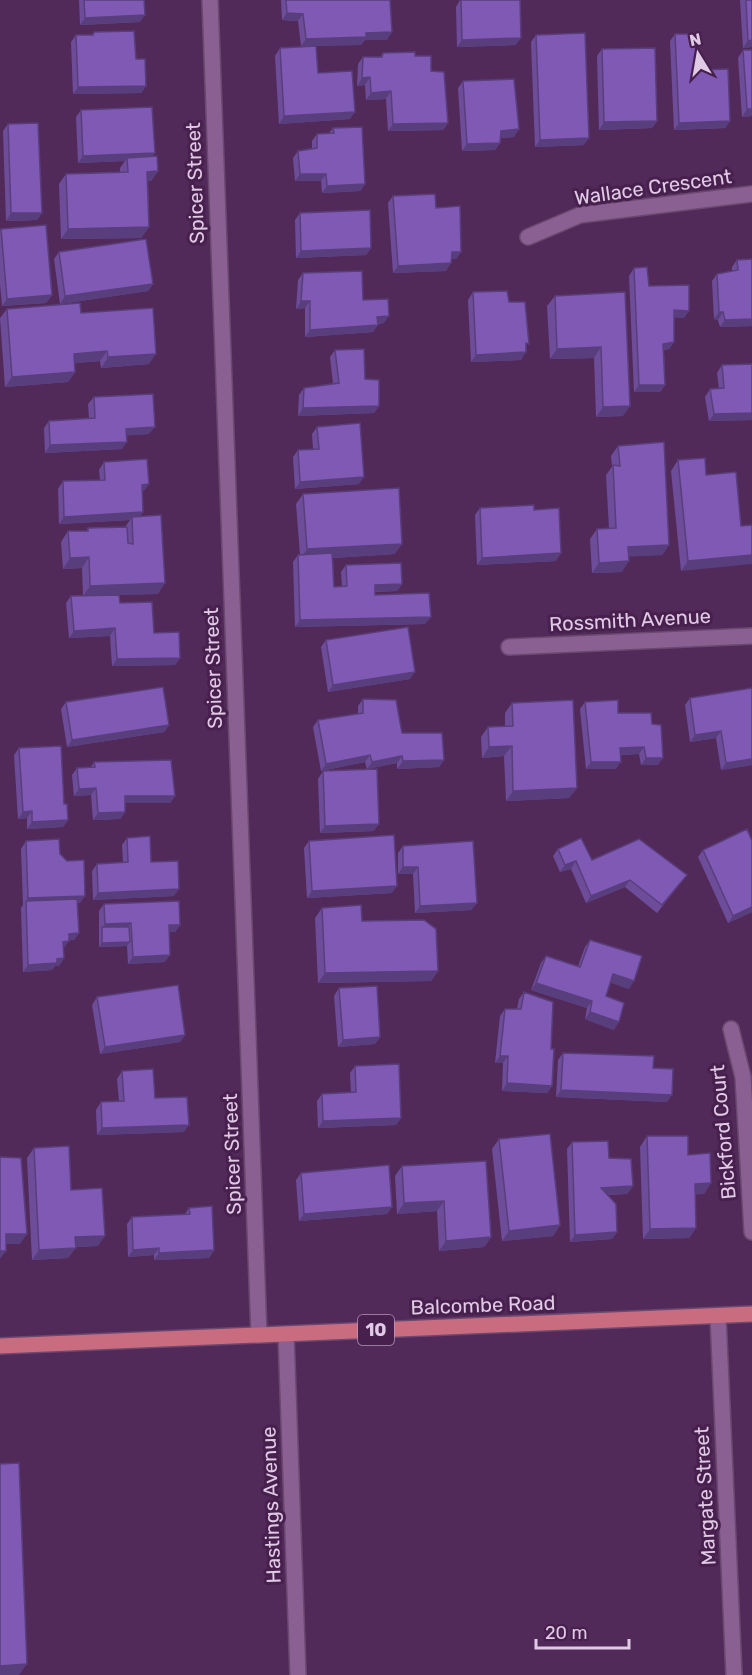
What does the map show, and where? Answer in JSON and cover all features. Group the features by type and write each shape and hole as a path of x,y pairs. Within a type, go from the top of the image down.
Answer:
{"main road":[{"name":"Balcombe Road","path":"0,1346 752,1314"}],"street":[{"name":"Spicer Street","path":"210,0 259,1335"},
{"name":"Wallace Crescent","path":"528,237 580,215 752,194"},
{"name":"Rossmith Avenue","path":"509,647 752,636"},
{"name":"Bickford Court","path":"731,1029 743,1077 752,1232"},
{"name":"Margate Street","path":"718,1316 734,1675"},
{"name":"Hastings Avenue","path":"285,1334 298,1675"}],"building":[{"path":"84,0 144,0 145,15 85,18"},
{"path":"286,0 390,0 392,32 366,33 366,37 306,39 303,14 287,13"},
{"path":"461,0 520,0 521,38 462,40"},
{"path":"746,0 752,0 752,40 748,41"},
{"path":"134,31 136,59 145,59 146,86 78,87 76,35"},
{"path":"585,33 589,138 540,140 536,35"},
{"path":"675,34 697,34 698,70 728,69 730,121 679,123"},
{"path":"316,46 318,73 352,71 355,112 284,116 280,48"},
{"path":"655,48 657,121 604,122 602,49"},
{"path":"743,50 752,50 752,109 747,109"},
{"path":"415,52 415,56 431,56 431,71 444,72 448,123 393,124 391,91 371,93 370,77 362,78 363,57 382,57 383,53"},
{"path":"514,79 519,129 501,131 500,143 467,144 463,81"},
{"path":"152,107 155,153 83,156 81,110"},
{"path":"38,123 42,213 11,213 8,124"},
{"path":"362,127 365,184 327,186 326,174 300,174 298,151 317,148 317,134 334,133 333,128"},
{"path":"157,156 158,171 147,172 149,227 68,229 66,174 128,172 127,158"},
{"path":"435,194 436,208 460,206 461,252 452,252 451,263 398,266 393,196"},
{"path":"370,210 371,248 301,251 300,213"},
{"path":"46,225 52,295 7,299 1,229"},
{"path":"146,239 153,284 65,296 59,252"},
{"path":"752,259 752,319 725,320 723,312 719,312 717,274 738,270 737,260"},
{"path":"647,267 649,286 689,285 689,311 674,310 674,342 663,344 665,385 639,385 634,268"},
{"path":"362,271 363,300 388,299 389,316 377,317 378,325 310,330 310,301 301,301 303,273"},
{"path":"507,291 509,302 525,302 529,344 526,343 526,352 476,355 473,292"},
{"path":"625,292 630,406 603,407 601,347 557,349 555,296"},
{"path":"80,303 81,313 153,308 156,354 108,357 107,351 74,354 75,372 12,377 7,309"},
{"path":"364,349 365,379 379,380 379,406 303,408 304,388 339,383 335,350"},
{"path":"752,364 752,413 714,414 710,389 724,388 722,365"},
{"path":"153,394 155,427 126,429 127,442 50,445 49,421 95,418 94,397"},
{"path":"360,423 364,477 300,482 298,450 319,449 317,427"},
{"path":"664,442 669,545 628,547 629,561 599,563 597,529 616,528 613,465 620,466 618,446"},
{"path":"705,458 706,475 736,472 741,526 752,525 752,555 688,561 678,460"},
{"path":"147,459 149,484 142,485 143,512 64,517 63,481 105,480 104,462"},
{"path":"399,488 402,544 307,549 303,494"},
{"path":"534,505 534,510 559,508 561,553 482,558 480,508"},
{"path":"161,515 165,583 90,586 89,557 70,558 68,531 127,527 128,543 133,544 132,517"},
{"path":"332,553 334,587 347,586 346,565 401,563 402,584 375,585 375,595 429,593 431,617 300,620 298,555"},
{"path":"119,595 120,603 152,602 154,633 179,632 180,658 117,659 115,628 74,631 71,596"},
{"path":"408,627 415,672 333,685 326,640"},
{"path":"163,687 169,725 72,740 66,702"},
{"path":"752,688 752,759 726,763 721,731 695,735 690,698"},
{"path":"363,699 396,700 402,733 442,733 444,760 403,761 402,756 372,762 370,755 326,764 318,720 363,713"},
{"path":"573,700 577,788 513,791 512,746 489,747 488,727 513,726 512,703"},
{"path":"618,700 618,713 651,713 652,724 661,725 663,758 646,758 644,747 620,748 621,762 591,762 585,702"},
{"path":"61,746 64,804 67,804 68,820 32,822 32,811 23,812 19,748"},
{"path":"171,760 175,796 125,796 125,812 98,813 96,788 79,789 77,768 95,767 94,762"},
{"path":"377,769 379,824 325,826 323,771"},
{"path":"747,829 752,841 752,907 733,916 703,850"},
{"path":"394,835 397,886 312,891 309,841"},
{"path":"150,836 151,862 178,861 179,889 98,893 97,864 128,862 127,838"},
{"path":"581,838 592,860 639,839 687,875 662,905 630,880 591,896 576,861 565,865 558,849"},
{"path":"59,839 60,854 67,861 84,860 85,896 28,898 26,841"},
{"path":"473,841 477,903 420,906 418,867 403,867 403,846"},
{"path":"77,899 79,933 69,934 69,941 63,942 64,958 57,959 57,963 28,965 26,901"},
{"path":"179,901 180,925 169,925 170,955 133,957 131,923 105,924 104,904"},
{"path":"361,905 362,921 424,920 436,929 438,971 325,973 322,908"},
{"path":"102,927 129,927 130,942 102,943"},
{"path":"590,940 642,956 634,981 613,974 606,996 624,1003 619,1022 590,1012 592,1001 536,983 546,956 580,967"},
{"path":"178,985 185,1035 105,1047 97,997"},
{"path":"377,986 380,1037 343,1040 339,988"},
{"path":"524,992 553,1002 552,1086 507,1083 508,1056 500,1056 505,1009 521,1009"},
{"path":"563,1053 654,1056 653,1068 673,1069 672,1095 561,1090"},
{"path":"399,1064 401,1118 323,1121 322,1094 356,1092 355,1066"},
{"path":"153,1069 155,1098 187,1097 189,1125 102,1128 101,1102 124,1101 122,1071"},
{"path":"550,1134 560,1225 509,1231 499,1139"},
{"path":"647,1136 688,1136 688,1155 710,1153 711,1183 695,1184 696,1228 650,1229"},
{"path":"608,1141 609,1158 631,1159 633,1186 601,1188 616,1204 617,1232 575,1235 572,1142"},
{"path":"69,1146 71,1190 102,1188 105,1236 75,1237 76,1248 39,1250 34,1148"},
{"path":"0,1157 21,1158 27,1234 6,1234 6,1251 0,1251"},
{"path":"486,1161 491,1237 446,1241 444,1201 404,1203 402,1166"},
{"path":"389,1165 392,1207 304,1214 301,1173"},
{"path":"212,1206 214,1250 159,1253 159,1248 133,1250 132,1217 190,1214 189,1208"},
{"path":"19,1463 27,1664 0,1666 0,1464"}]}
